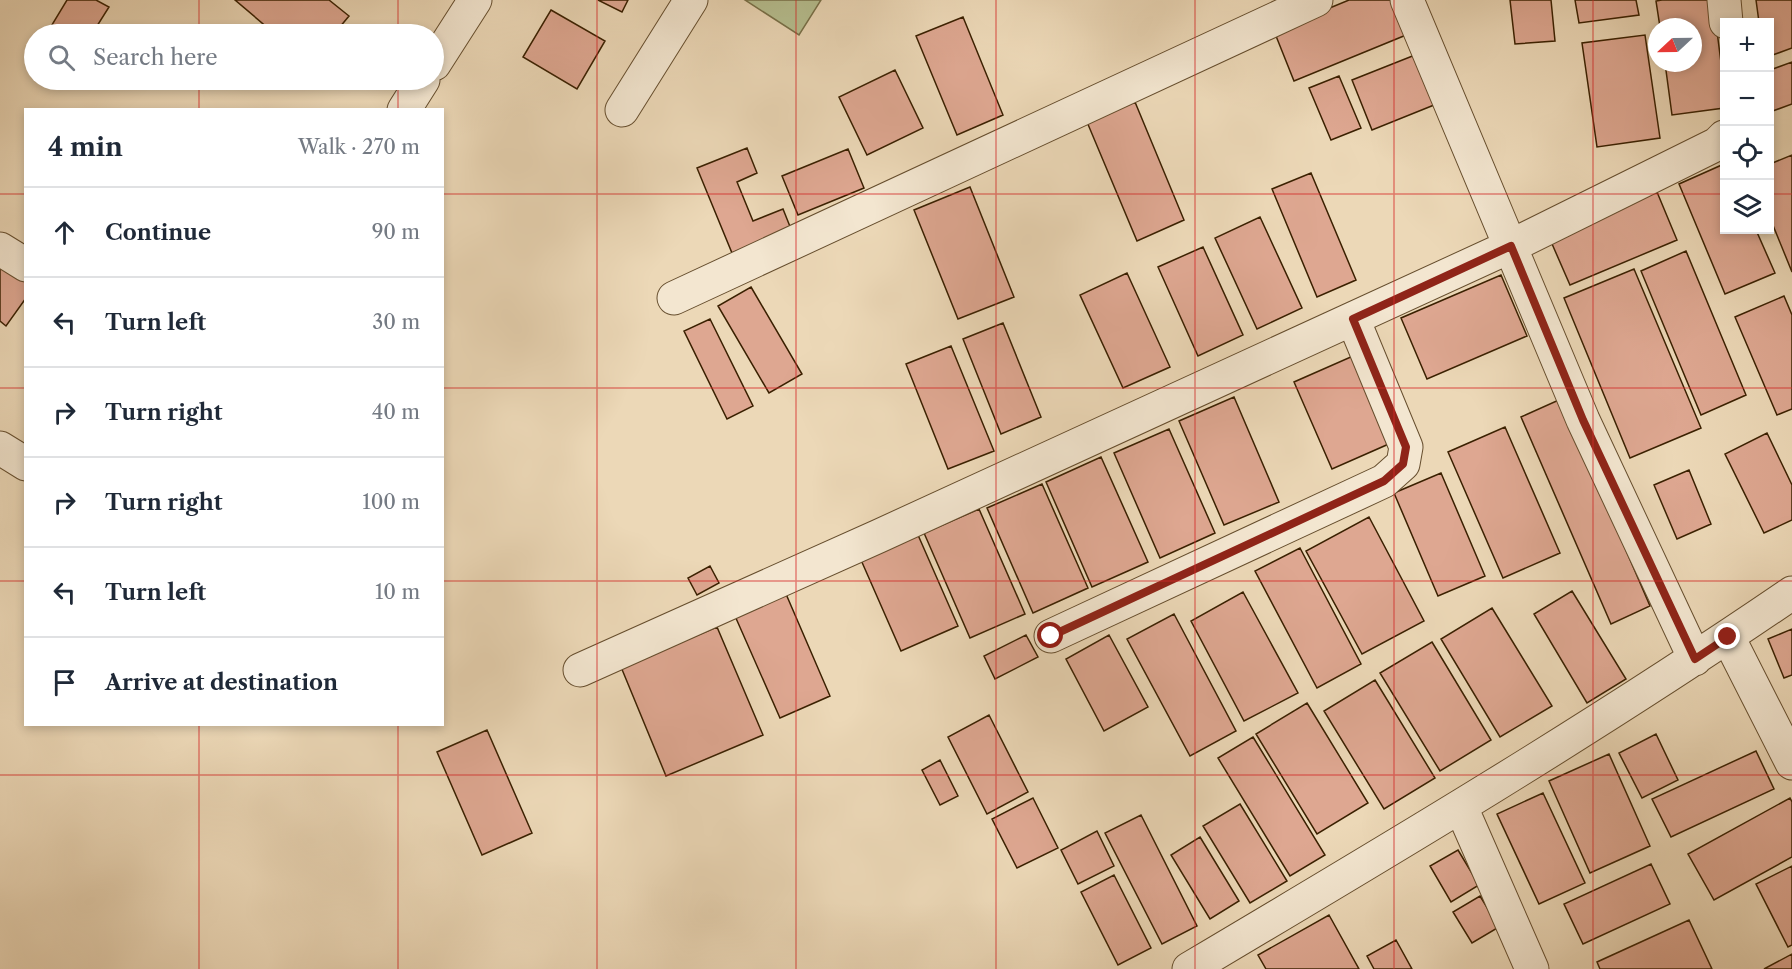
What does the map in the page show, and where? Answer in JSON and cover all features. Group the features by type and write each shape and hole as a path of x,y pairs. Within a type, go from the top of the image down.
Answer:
{"street":[{"path":"444,48 475,0"},
{"path":"622,110 692,0"},
{"path":"674,298 1316,0"},
{"path":"1407,0 1583,420 1695,659"},
{"path":"1724,0 1726,18"},
{"path":"405,108 417,90"},
{"path":"580,670 879,536 1511,246 1720,141"},
{"path":"0,249 24,264"},
{"path":"1051,636 1384,481 1403,464 1406,447 1353,319"},
{"path":"0,448 24,463"},
{"path":"1189,969 1461,807 1695,659 1792,593"},
{"path":"1728,637 1792,763"},
{"path":"1461,807 1532,969"}],"green space":[{"path":"745,0 821,0 799,35"}],"building":[{"path":"67,0 96,0 109,7 98,24 52,24"},
{"path":"235,0 329,0 349,16 342,24 263,24"},
{"path":"598,0 628,0 622,12"},
{"path":"1349,0 1398,0 1411,33 1294,81 1274,31"},
{"path":"1510,0 1551,0 1555,41 1515,44"},
{"path":"1575,0 1636,0 1639,15 1579,23"},
{"path":"1713,0 1720,55 1720,109 1672,115 1666,72 1702,72 1702,18 1659,18 1656,1"},
{"path":"1756,0 1792,0 1792,48 1774,55 1774,18 1758,18"},
{"path":"551,10 605,41 577,89 523,57"},
{"path":"963,17 1003,115 957,135 916,36"},
{"path":"1645,35 1648,72 1650,72 1660,138 1597,147 1582,43"},
{"path":"1420,53 1439,103 1372,130 1352,80"},
{"path":"1792,62 1792,104 1774,111 1774,72 1774,69"},
{"path":"895,70 923,128 867,155 839,97"},
{"path":"1339,76 1361,128 1331,140 1309,88"},
{"path":"1135,102 1184,220 1137,241 1087,122"},
{"path":"747,148 757,173 737,182 753,221 783,209 791,229 732,253 697,168"},
{"path":"848,149 864,188 798,215 782,176"},
{"path":"1792,155 1792,272 1774,228 1774,162"},
{"path":"1720,166 1720,234 1758,234 1775,273 1725,294 1679,184"},
{"path":"1311,173 1356,280 1317,297 1272,189"},
{"path":"970,187 1014,297 958,319 914,210"},
{"path":"1657,192 1677,240 1570,285 1549,237"},
{"path":"1260,217 1302,308 1257,329 1215,238"},
{"path":"1203,247 1243,335 1198,356 1158,267"},
{"path":"1686,251 1746,395 1701,415 1641,271"},
{"path":"0,252 24,270 24,301 6,326 0,321"},
{"path":"1634,269 1701,428 1630,458 1564,298"},
{"path":"1127,273 1170,367 1123,388 1080,295"},
{"path":"1501,275 1527,336 1427,379 1401,318"},
{"path":"751,287 802,374 769,393 718,306"},
{"path":"1784,296 1792,315 1792,409 1777,415 1735,317"},
{"path":"710,319 753,406 727,419 684,331"},
{"path":"1003,323 1041,417 1001,434 963,339"},
{"path":"951,346 994,451 948,469 906,364"},
{"path":"1353,356 1391,443 1332,469 1294,382"},
{"path":"1234,397 1279,502 1224,525 1179,421"},
{"path":"1561,399 1650,606 1611,624 1521,417"},
{"path":"1505,427 1560,553 1503,578 1448,452"},
{"path":"1169,429 1215,533 1160,558 1114,453"},
{"path":"1767,433 1792,485 1792,520 1764,533 1725,454"},
{"path":"1101,457 1148,562 1092,587 1046,482"},
{"path":"1689,470 1711,524 1677,539 1654,485"},
{"path":"1441,473 1485,576 1438,596 1394,493"},
{"path":"1042,484 1088,588 1033,613 987,508"},
{"path":"979,509 1025,614 970,638 924,533"},
{"path":"1369,517 1424,621 1362,654 1306,551"},
{"path":"918,535 958,626 901,651 861,560"},
{"path":"1300,548 1361,664 1317,688 1255,571"},
{"path":"710,566 719,583 697,595 688,578"},
{"path":"1572,591 1626,679 1587,703 1534,614"},
{"path":"1243,592 1298,693 1244,721 1191,621"},
{"path":"786,594 830,696 780,718 735,616"},
{"path":"1492,608 1552,706 1500,737 1441,639"},
{"path":"1174,614 1236,731 1190,756 1127,639"},
{"path":"717,627 763,735 666,776 621,667"},
{"path":"1792,629 1792,675 1784,678 1768,639"},
{"path":"1026,635 1038,657 995,679 984,656"},
{"path":"1109,635 1148,707 1104,731 1066,659"},
{"path":"1432,642 1491,740 1440,771 1380,673"},
{"path":"1375,680 1435,778 1384,809 1324,711"},
{"path":"1307,703 1368,803 1317,834 1256,734"},
{"path":"989,715 1028,792 987,814 948,737"},
{"path":"487,730 532,833 482,855 437,752"},
{"path":"1656,734 1678,780 1642,798 1619,753"},
{"path":"1253,737 1325,855 1290,876 1218,758"},
{"path":"1756,751 1774,789 1671,837 1652,799"},
{"path":"1609,754 1650,846 1590,873 1549,781"},
{"path":"940,760 958,796 940,805 922,770"},
{"path":"1543,793 1585,883 1539,904 1497,814"},
{"path":"1033,798 1058,848 1017,868 992,819"},
{"path":"1790,798 1792,802 1792,857 1714,900 1688,854"},
{"path":"1240,804 1287,881 1250,903 1203,826"},
{"path":"1141,815 1197,926 1162,944 1105,833"},
{"path":"1097,831 1114,866 1078,884 1061,850"},
{"path":"1200,837 1239,901 1210,919 1171,855"},
{"path":"1458,850 1479,885 1451,902 1430,866"},
{"path":"1651,864 1670,904 1583,944 1564,904"},
{"path":"1792,866 1792,945 1788,947 1756,884"},
{"path":"1114,875 1151,948 1118,965 1081,892"},
{"path":"1480,896 1499,927 1472,943 1453,912"},
{"path":"1329,915 1359,969 1266,969 1258,955"},
{"path":"1689,920 1712,969 1600,969 1597,962"},
{"path":"1396,940 1412,969 1374,969 1367,956"},
{"path":"1792,954 1792,969 1764,969"}],"route":[{"path":"1051,636 1384,481 1403,464 1406,447 1353,319 1511,246 1583,420 1695,659 1728,637"}]}
